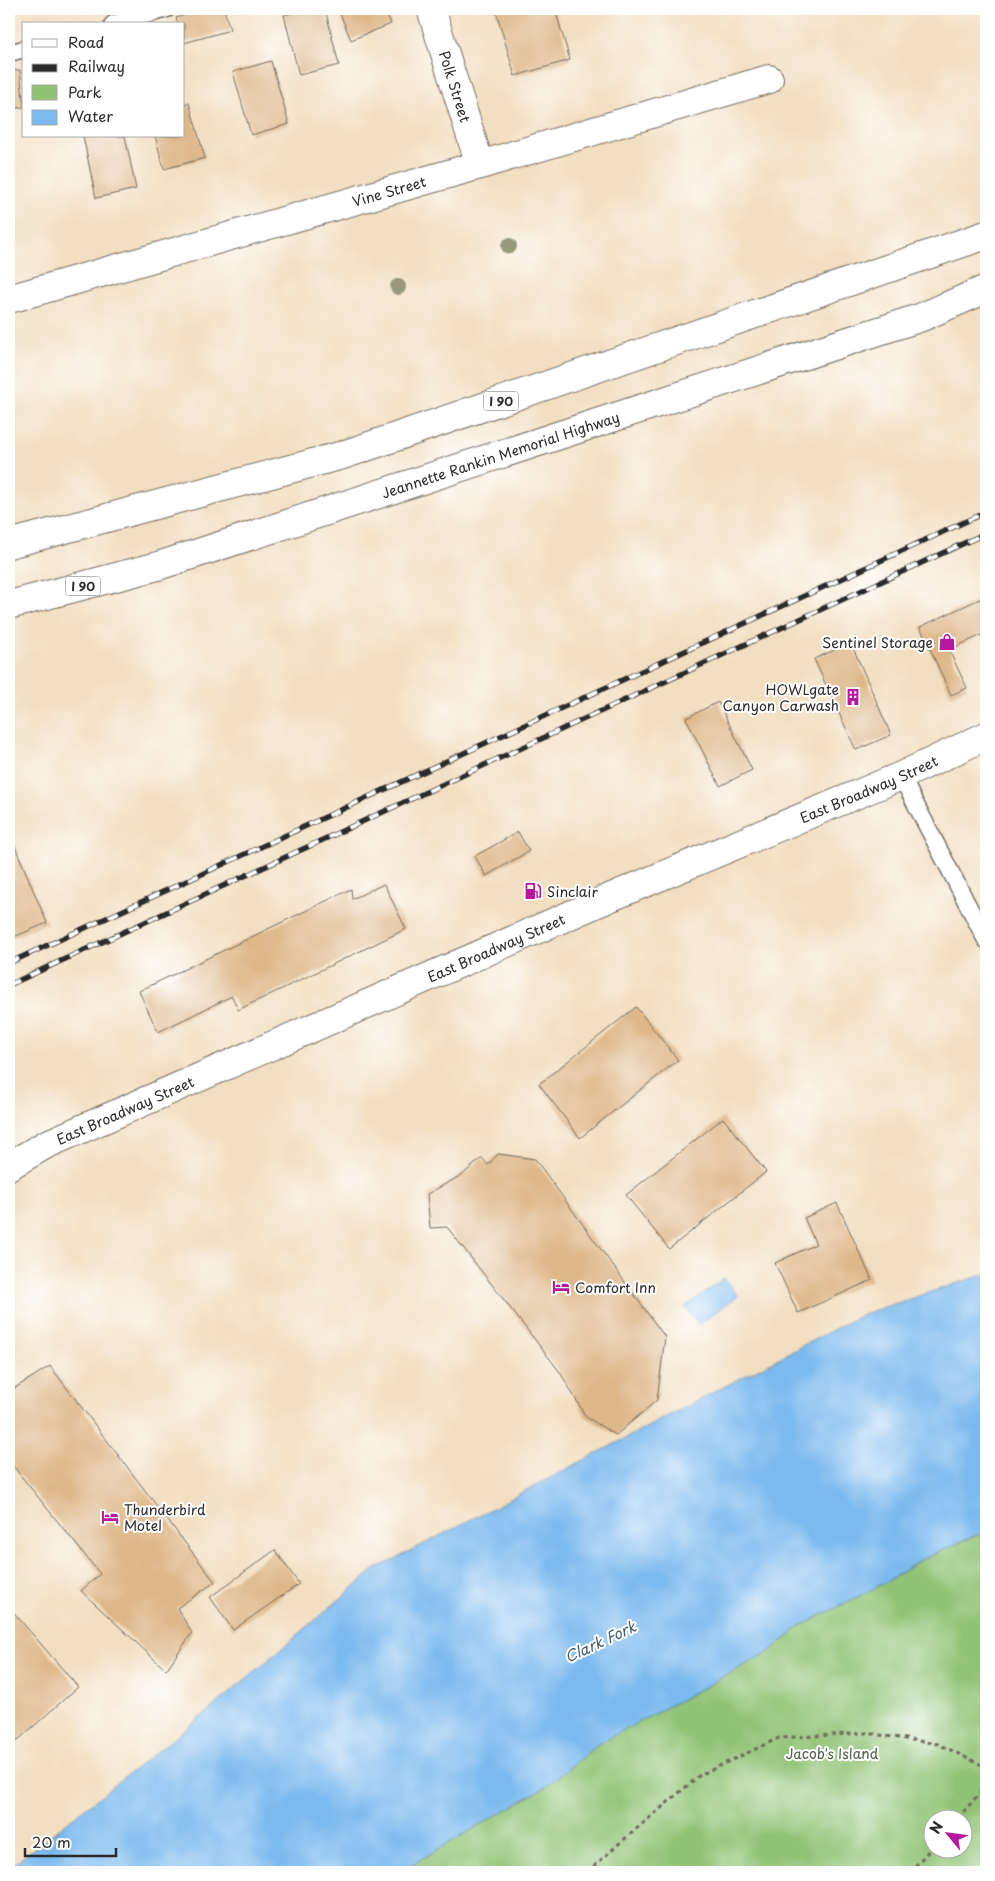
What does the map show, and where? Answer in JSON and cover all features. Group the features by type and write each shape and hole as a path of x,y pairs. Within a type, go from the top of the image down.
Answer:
{"main road":[{"name":"Polk Street","path":"431,9 480,165"},
{"name":"Vine Street","path":"9,299 480,165 769,79"},
{"name":"I 90","path":"9,544 343,455 986,235"},
{"name":"Jeannette Rankin Memorial Highway","path":"9,606 158,566 922,317 986,289"},
{"path":"9,624 158,566"},
{"name":"East Broadway Street","path":"9,1166 45,1145 608,898 901,776 986,736"}],"lane":[{"path":"120,22 167,9"},
{"path":"9,53 22,50"},
{"path":"901,776 986,940"}],"path":[{"path":"588,1872 700,1775 779,1738 867,1733 938,1744 986,1767"},
{"path":"967,1808 986,1786"},
{"path":"910,1872 922,1858"}],"green space":[{"name":"Jacob's Island","path":"986,1531 986,1872 405,1872 413,1864 547,1786 598,1744 769,1652 799,1627 886,1582 921,1560"}],"water":[{"name":"Clark Fork","path":"986,1274 986,1531 921,1560 886,1582 799,1627 769,1652 598,1744 547,1786 413,1864 405,1872 9,1872 9,1868 207,1712 374,1570 863,1314"},
{"path":"724,1278 738,1296 698,1325 685,1307"}],"building":[{"path":"206,9 224,9 230,30 185,43 185,22 177,22 176,18"},
{"path":"308,9 325,9 339,65 299,75 284,15"},
{"path":"338,9 385,9 391,24 351,40"},
{"path":"505,9 555,9 570,60 515,76 496,11"},
{"path":"271,61 289,124 251,135 233,72"},
{"path":"20,70 22,107 9,109 9,71"},
{"path":"189,103 205,158 164,169 156,138 185,138 185,104"},
{"path":"83,138 125,138 136,189 96,198"},
{"name":"Sentinel Storage","path":"986,596 986,633 949,650 967,688 951,695 920,627"},
{"name":"HOWLgate Canyon Carwash","path":"851,643 891,735 856,750 814,659"},
{"path":"718,702 752,770 720,786 686,718"},
{"path":"9,832 47,923 9,939"},
{"path":"518,832 529,851 486,876 475,856"},
{"path":"384,884 406,929 238,1010 232,996 158,1032 139,991 351,889 352,899"},
{"path":"636,1007 678,1060 580,1138 539,1084"},
{"path":"723,1118 766,1172 669,1249 626,1195"},
{"name":"Comfort Inn","path":"498,1154 535,1159 665,1337 657,1400 616,1435 586,1417 560,1372 447,1227 430,1228 427,1194 462,1175 482,1158 488,1165"},
{"path":"837,1203 872,1280 798,1313 775,1263 816,1244 804,1218"},
{"name":"Thunderbird Motel","path":"50,1366 215,1582 177,1608 192,1633 166,1670 81,1591 100,1574 9,1461 9,1380 15,1388"},
{"path":"275,1550 299,1584 233,1630 210,1597"},
{"path":"9,1607 78,1687 9,1748"}],"railway":[{"path":"9,963 986,512"},
{"path":"9,985 986,533"}],"place":[{"name":"Sentinel Storage","path":"947,642"},
{"name":"HOWLgate Canyon Carwash","path":"853,697"},
{"name":"Sinclair","path":"533,891"},
{"name":"Comfort Inn","path":"561,1287"},
{"name":"Thunderbird Motel","path":"110,1517"}]}
